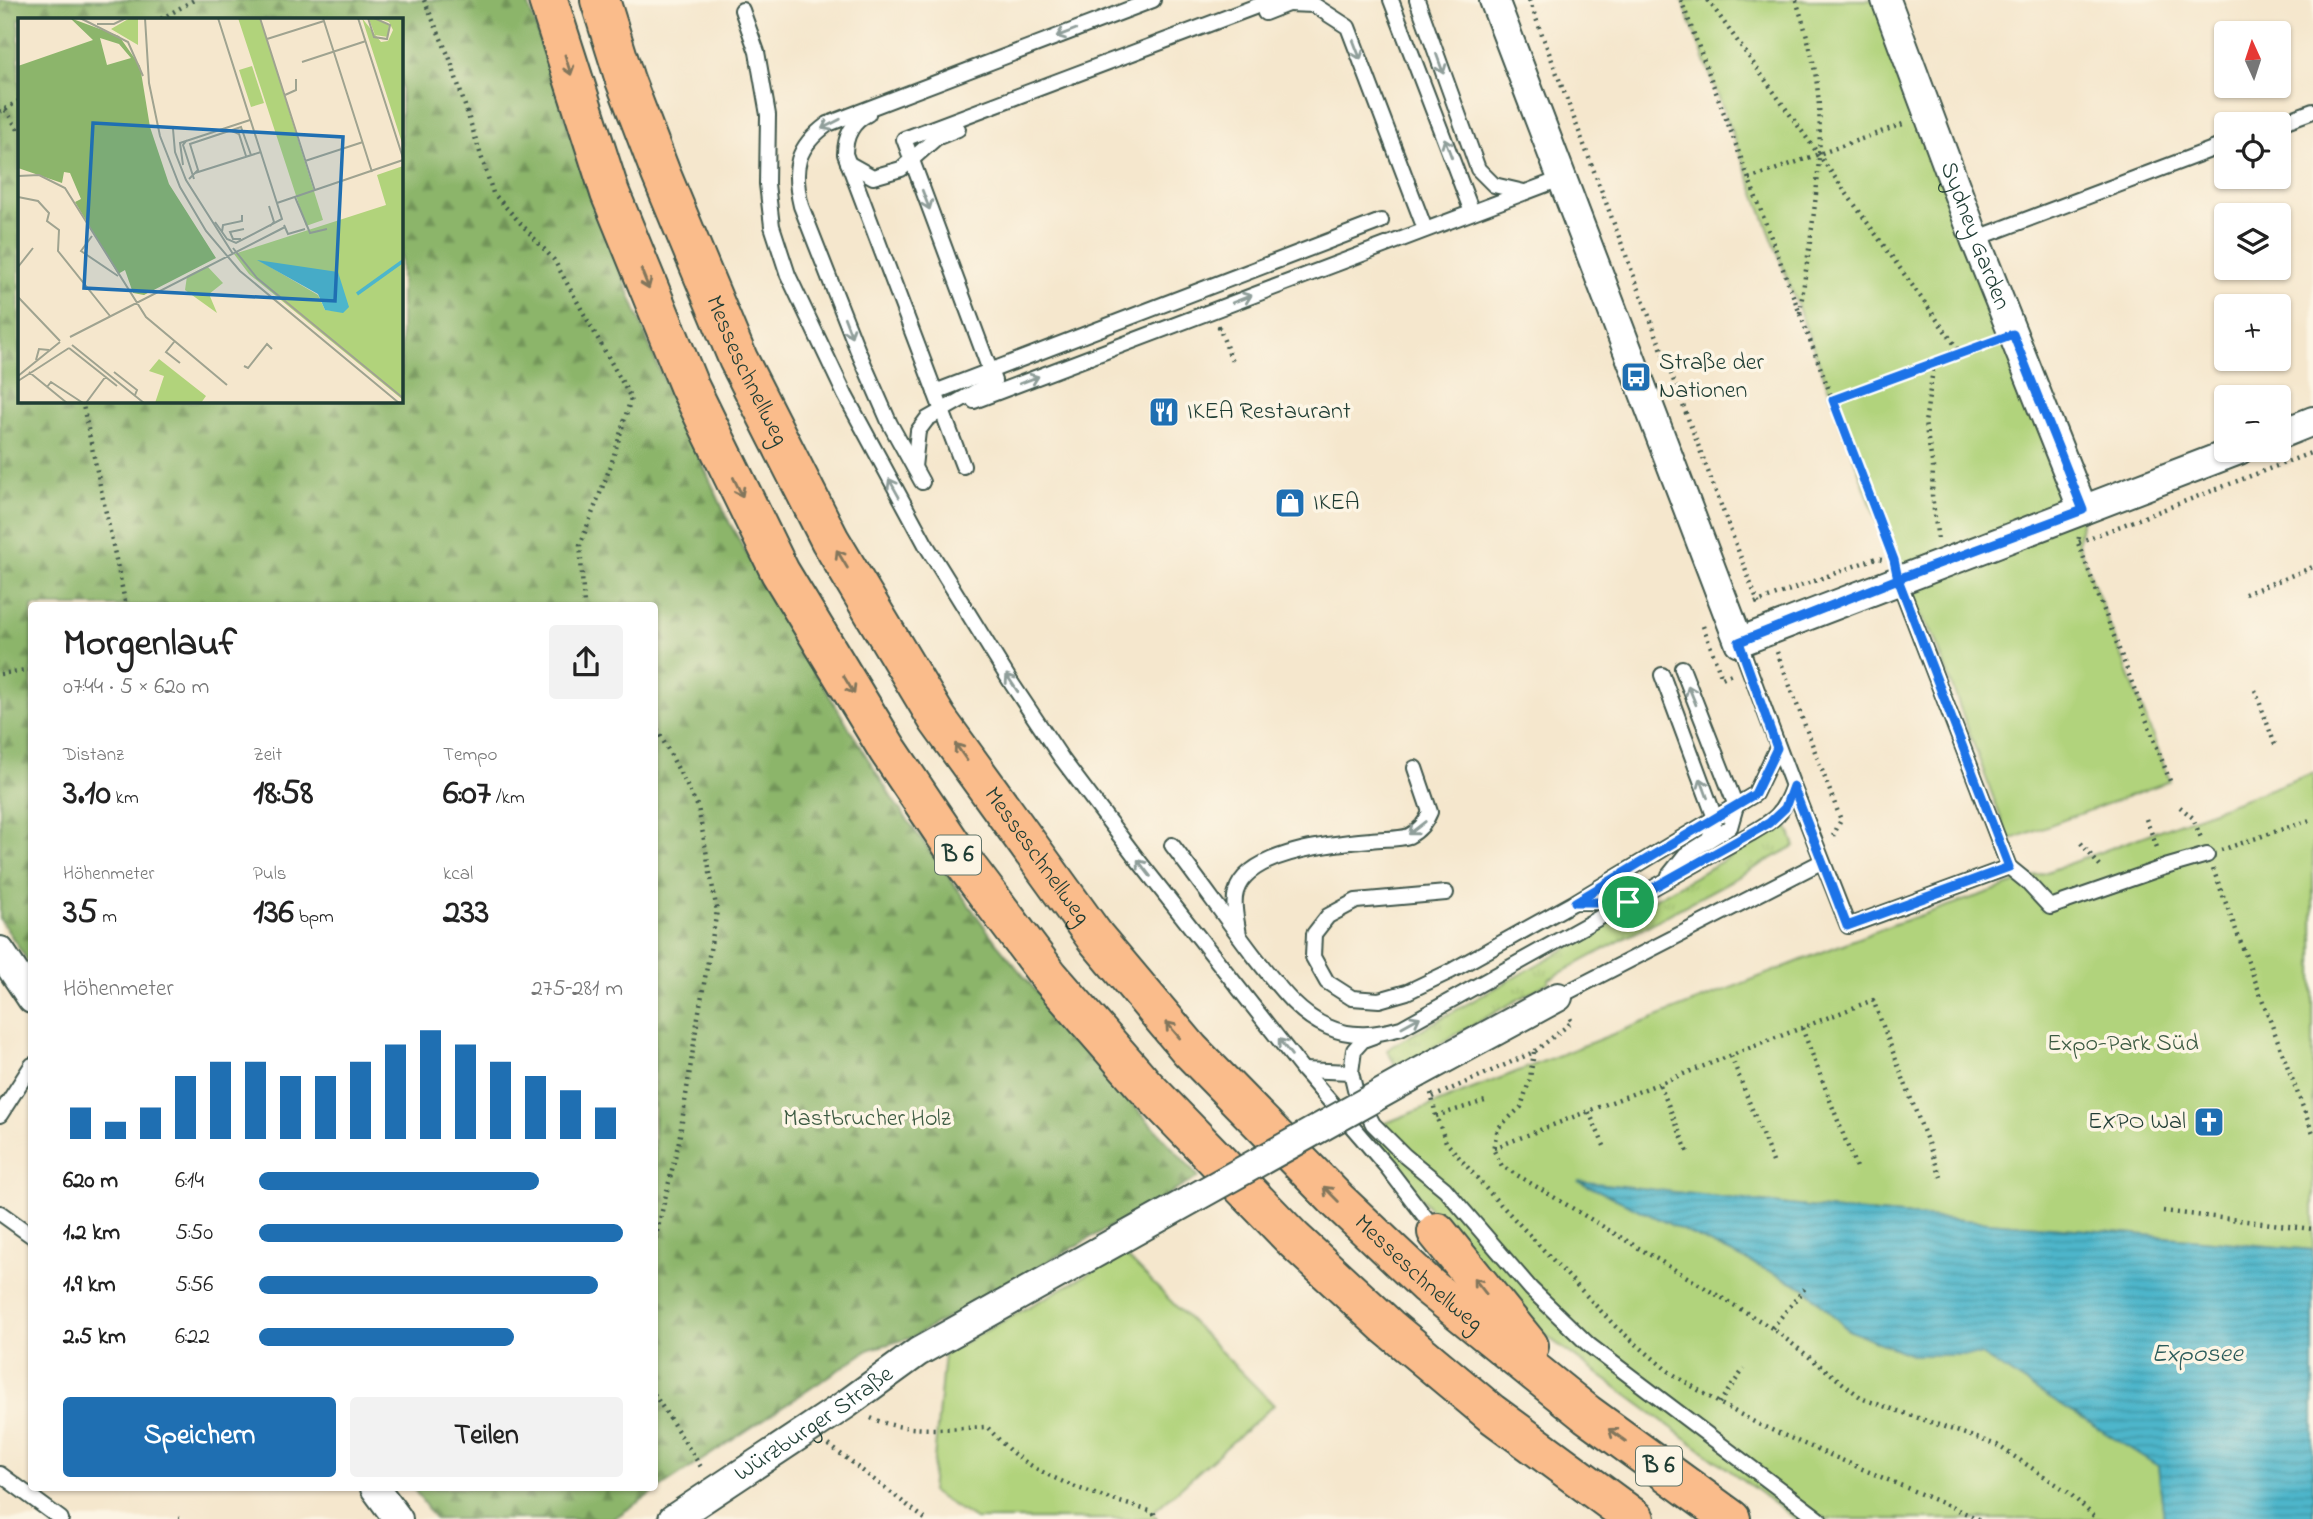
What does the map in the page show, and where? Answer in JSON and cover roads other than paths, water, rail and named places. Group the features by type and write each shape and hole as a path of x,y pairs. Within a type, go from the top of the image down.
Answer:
{"highway":[{"name":"B 6","path":"548,0 610,193 689,386 780,572 888,750 964,863 1049,975 1144,1085 1294,1240 1388,1327 1491,1413 1635,1519"},
{"name":"Messeschnellweg","path":"600,0 625,80 656,162 738,359 830,540 953,742 1094,937 1190,1050 1337,1200 1427,1285 1587,1413 1731,1519"},
{"path":"1437,1232 1505,1318 1587,1413"}],"street":[{"path":"1494,0 1739,642 1896,570 2083,510 2214,460"},
{"name":"Sydney Garden","path":"1886,0 1975,239 2083,510"},
{"path":"2291,430 2313,421"},
{"path":"0,951 28,993"},
{"name":"Würzburger Straße","path":"673,1519 845,1405 918,1352 1117,1241 1426,1079 1558,998"},
{"path":"377,1491 398,1519"}],"lane":[{"path":"922,482 890,424 801,206 796,183 798,158 811,136 828,124 1153,0"},
{"path":"1391,0 1472,212"},
{"path":"1417,0 1478,169 1494,185 1525,193"},
{"path":"848,163 873,177 901,169 936,138 1245,20 1286,1"},
{"path":"914,467 918,431 927,419 994,381 904,139 1286,1 1314,5 1348,27 1425,229"},
{"path":"742,10 757,52 766,103 767,184 772,226 788,275 845,395 926,545 1062,759 1303,1070 1387,1167 1437,1232"},
{"path":"901,95 858,119 845,140 845,154 963,466"},
{"path":"2291,119 2313,111"},
{"path":"1975,239 2214,149"},
{"path":"943,413 1563,178"},
{"path":"935,392 1381,221"},
{"path":"1896,570 2009,867 2050,907 2207,855"},
{"path":"1739,642 1777,748 1847,926 2009,867"},
{"path":"1664,881 1685,855 1730,827 1736,806 1682,668"},
{"path":"1662,675 1716,818 1709,840"},
{"path":"1446,893 1356,901 1328,916 1314,934 1312,957 1327,982 1352,998 1379,1000 1407,992 1575,902 1755,794 1777,748"},
{"path":"1239,936 1234,902 1240,881 1252,870 1270,860 1328,844 1408,836 1425,823 1430,813 1415,768"},
{"path":"1793,786 1785,808 1769,823 1401,1028 1363,1040 1354,1050 1350,1072 1355,1089 1373,1124 1405,1156 1445,1189 1531,1289 1589,1345 1819,1519"},
{"path":"1172,845 1291,1002 1327,1027 1352,1034 1377,1035"},
{"path":"1558,998 1821,862"},
{"path":"1575,902 1628,902"},
{"path":"1303,1070 1350,1072"},
{"path":"0,1115 28,1071"},
{"path":"0,1213 28,1233"},
{"path":"0,1474 61,1519"}],"water":[{"name":"Exposee","path":"1578,1181 1816,1208 2313,1250 2313,1519 2164,1519 2158,1466 1981,1355 1911,1355 1848,1330 1805,1288"}],"place":[{"name":"Straße der Nationen","path":"1636,377"},
{"name":"IKEA Restaurant","path":"1164,412"},
{"name":"IKEA","path":"1290,503"},
{"name":"EXPO Wal","path":"2209,1122"}],"park label":[{"name":"Expo-Park Süd","path":"2123,1044"},
{"name":"Mastbrucher Holz","path":"867,1119"}]}
